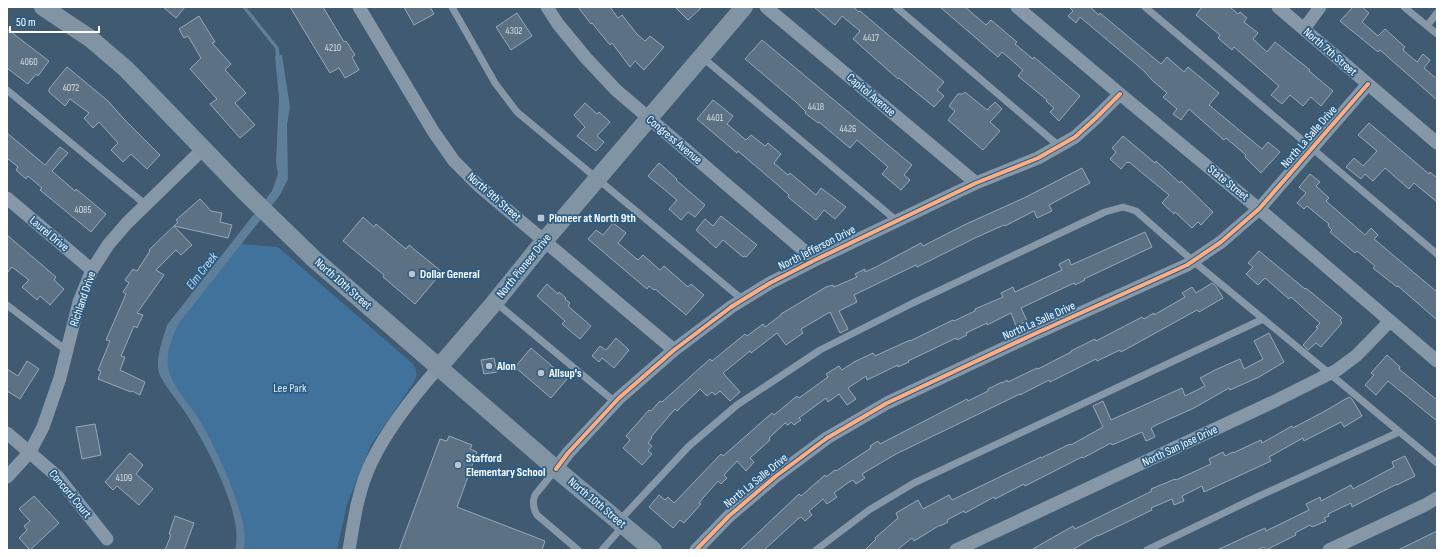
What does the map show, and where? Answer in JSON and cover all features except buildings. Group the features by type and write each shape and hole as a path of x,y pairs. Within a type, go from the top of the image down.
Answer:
{"main road":[{"name":"North 10th Street","path":"43,7 91,39 126,69 243,190 314,259 556,469 653,550"},
{"name":"North Pioneer Drive","path":"439,367 544,240 744,7"}],"street":[{"name":"North 9th Street","path":"359,7 433,131 454,161 479,186 674,350"},
{"name":"Congress Avenue","path":"547,7 558,24 586,58 616,90 815,260"},
{"name":"Capitol Avenue","path":"766,7 976,183"},
{"name":"State Street","path":"1017,7 1259,209 1437,361"},
{"name":"North 7th Street","path":"1278,7 1437,143"},
{"path":"1304,29 1320,7"},
{"name":"North La Salle Drive","path":"696,550 729,516 776,476 827,438 867,414 909,392 1193,261 1221,242 1259,209 1368,84"},
{"name":"North Jefferson Drive","path":"556,469 568,453 615,402 674,350 731,307 770,283 815,260 976,183 1038,158 1075,136 1120,94"},
{"name":"Richland Drive","path":"7,477 30,452 43,427 60,378 79,302 92,270 108,245 203,149"},
{"name":"Laurel Drive","path":"7,198 92,270"},
{"name":"North San Jose Drive","path":"956,550 1330,374 1357,355 1390,321"},
{"name":"North Pioneer Drive","path":"349,550 358,500 372,461 389,432 439,367"},
{"name":"Concord Court","path":"7,433 58,477 107,539"},
{"path":"1329,550 1437,498"}],"lane":[{"path":"452,7 495,83 517,112 743,300"},
{"path":"896,7 1059,146"},
{"path":"1146,7 1437,254"},
{"path":"1404,7 1437,34"},
{"path":"1427,26 1437,13"},
{"path":"702,57 897,221"},
{"path":"7,90 146,205"},
{"path":"602,550 621,523 689,446 737,405 820,350 913,303 1105,212 1123,207 1136,211 1193,261 1437,463"},
{"path":"494,302 615,402"},
{"path":"7,305 67,351"},
{"path":"816,550 869,510 914,483 1263,319"},
{"path":"1147,550 1257,497 1399,432"},
{"path":"556,469 535,495 533,500 534,510 536,515 578,550"}],"green space":[{"name":"Lee Park","path":"240,244 278,247 413,364 416,371 414,382 371,445 347,504 337,550 240,550 243,532 228,482 168,376 165,365 170,339 174,328"}],"shaded area":[{"path":"282,55 290,107 287,125 288,179 280,195 179,323 172,339 168,355 169,373 204,427 230,482 243,522 245,538 243,550 235,550 237,535 234,518 229,499 221,479 212,459 193,425 161,377 159,373 158,361 167,325 272,191 278,174 276,162 279,98 275,56"}],"waterway":[{"name":"Elm Creek","path":"244,7 277,48 278,59"}],"cycle path":[{"path":"696,550 729,516 776,476 827,438 887,403 1187,265 1221,242 1259,209 1368,84"},
{"path":"556,469 568,453 619,398 674,350 731,307 770,283 815,260 976,183 1038,158 1075,137 1120,94"}],"place":[{"name":"Pioneer at North 9th","path":"541,218"},
{"name":"Dollar General","path":"412,274"},
{"name":"Alon","path":"489,366"},
{"name":"Allsup's","path":"541,373"},
{"name":"Stafford Elementary School","path":"458,465"}]}
